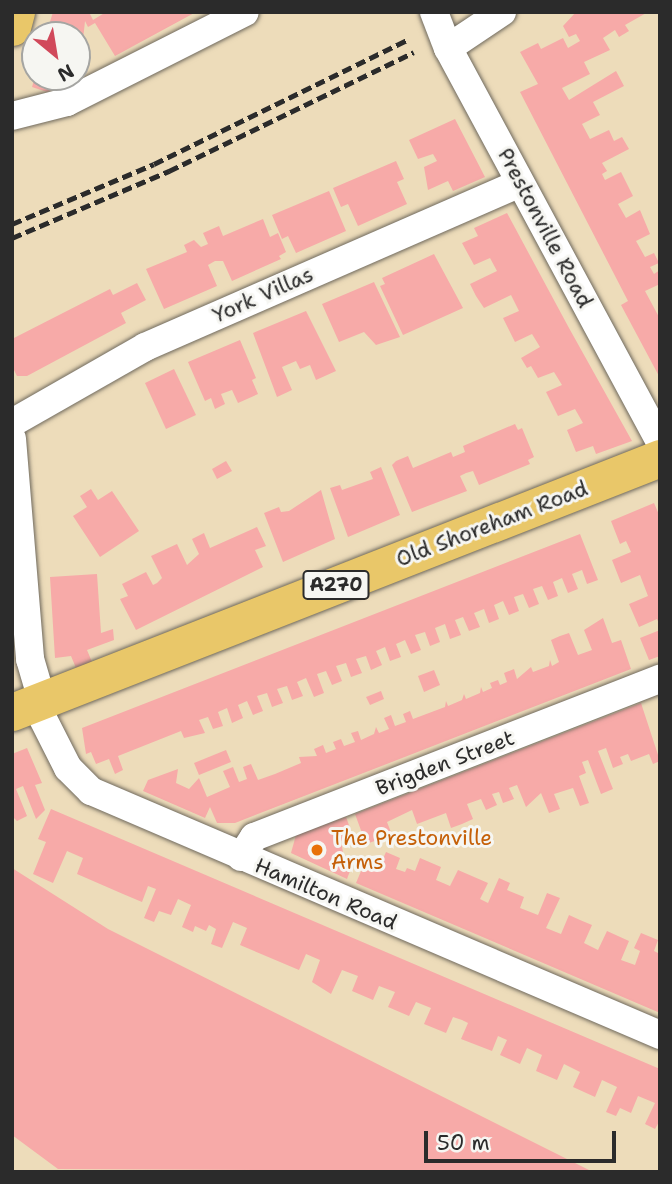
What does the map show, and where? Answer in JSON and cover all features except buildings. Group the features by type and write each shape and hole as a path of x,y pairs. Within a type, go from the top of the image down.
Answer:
{"main road":[{"path":"12,27 16,12"},
{"name":"Old Shoreham Road","path":"30,705 660,458"}],"street":[{"path":"12,116 66,102 245,12"},
{"name":"Prestonville Road","path":"434,12 448,48 660,442"},
{"path":"448,48 502,12"},
{"name":"York Villas","path":"12,423 145,347 520,183"},
{"name":"Hamilton Road","path":"12,439 30,659 30,705 83,787 241,858 660,1035"},
{"name":"Brigden Street","path":"241,858 254,836 660,679"}],"railway":[{"path":"12,224 154,164 409,39"},
{"path":"12,238 169,171 414,52"}],"place":[{"name":"The Prestonville Arms","path":"317,850"}]}
